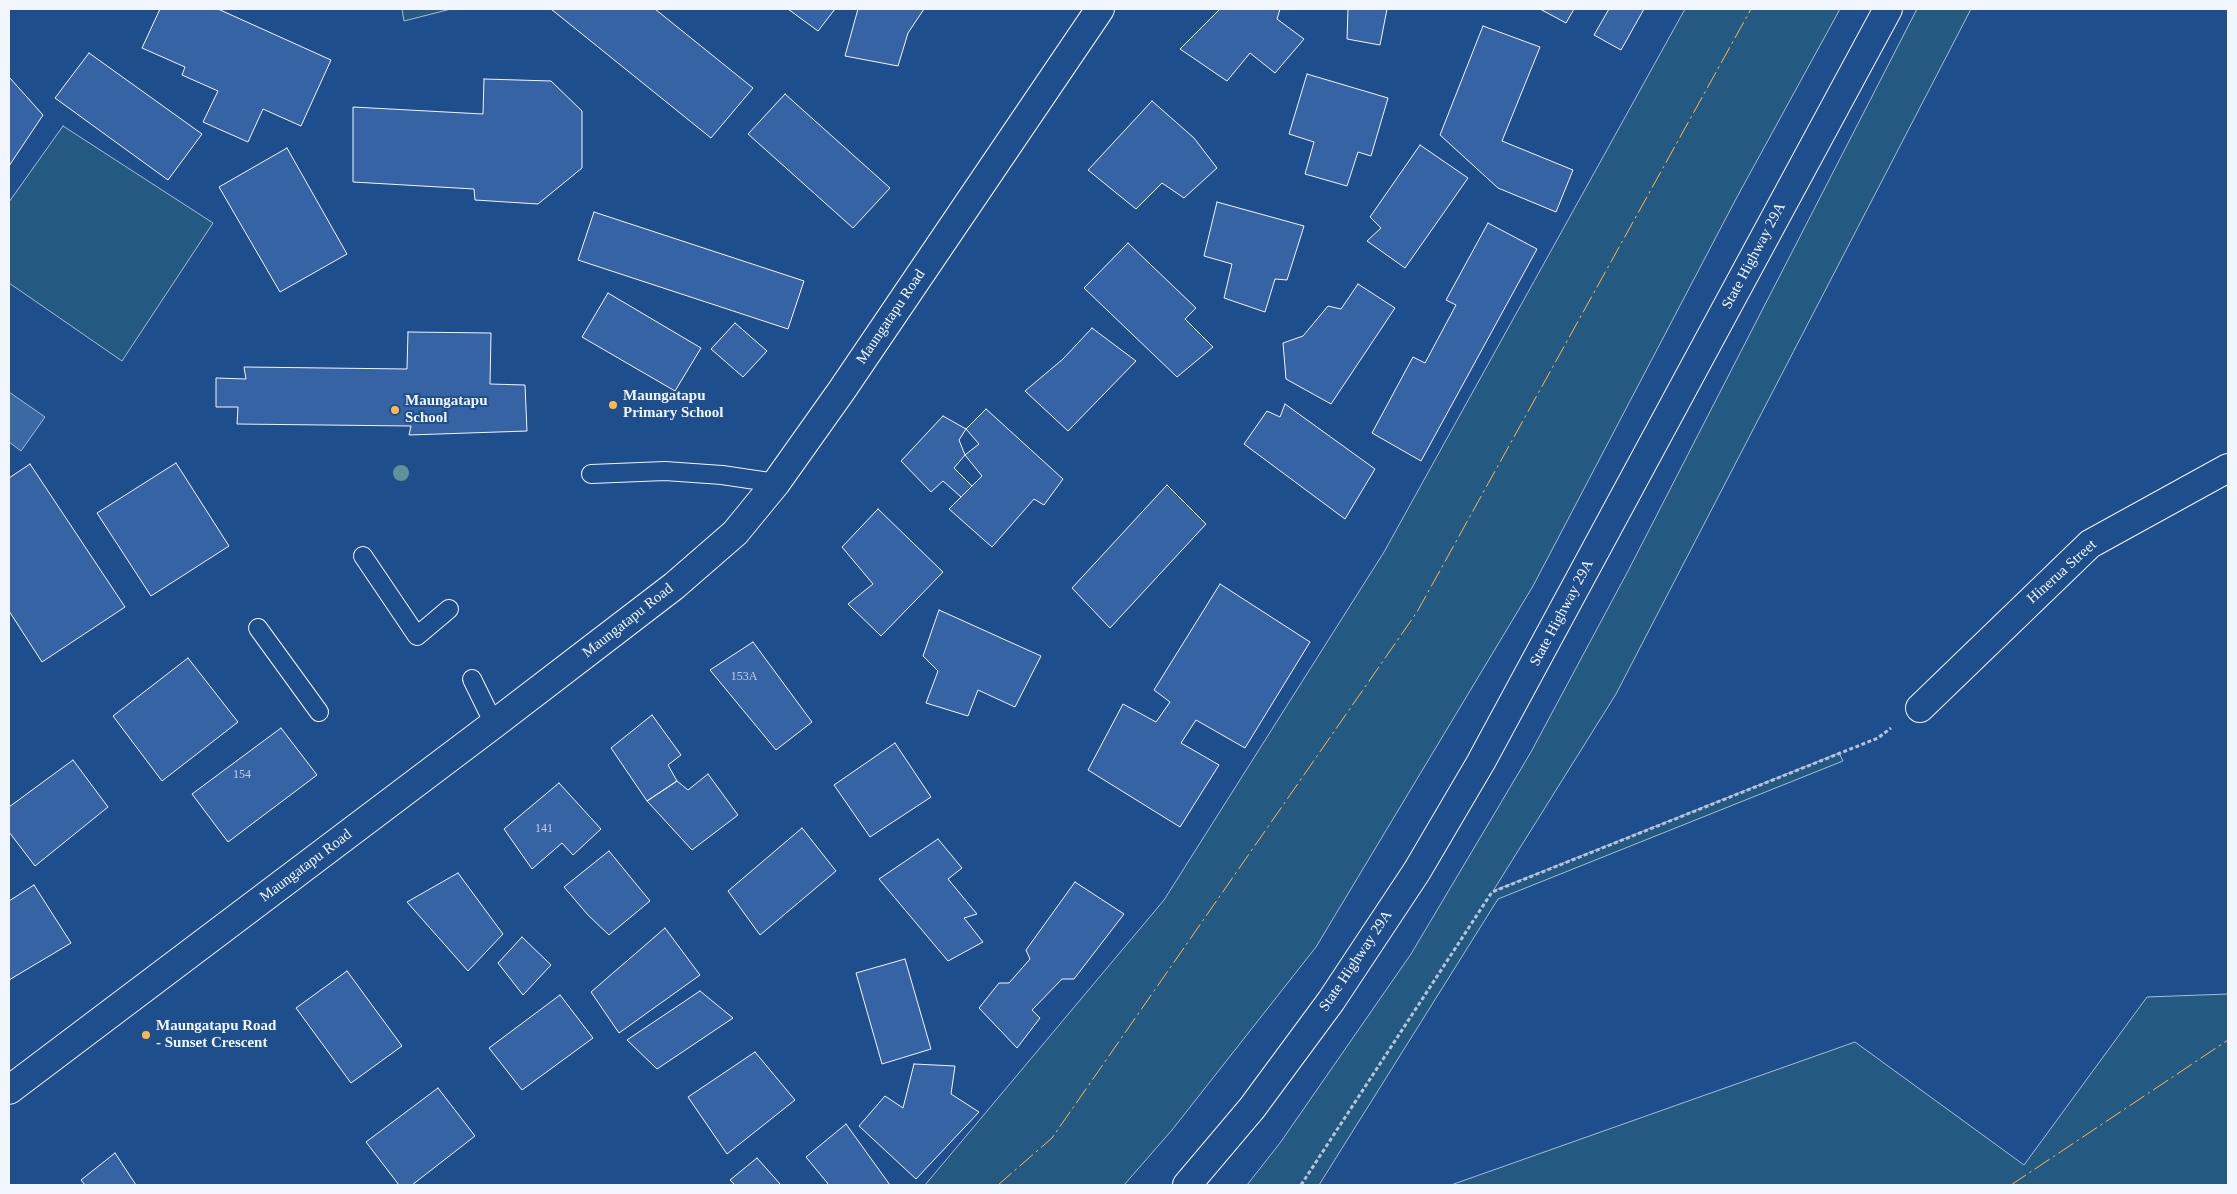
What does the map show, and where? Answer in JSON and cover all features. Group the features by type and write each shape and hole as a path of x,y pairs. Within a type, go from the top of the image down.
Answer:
{"main road":[{"name":"Maungatapu Road","path":"9,1090 674,586 735,533 776,483 842,390 1100,9"},
{"name":"State Highway 29A","path":"1187,1185 1252,1108 1331,1001 1417,871 1481,762 1888,9"},
{"name":"Hinerua Street","path":"1920,708 2090,544 2228,468"}],"lane":[{"path":"591,474 665,471 722,475 776,483"},
{"path":"363,556 417,636 449,609"},
{"path":"258,628 320,712"},
{"path":"472,679 494,724"}],"path":[{"path":"1301,1185 1492,892 1878,738 1920,708"}],"shaded area":[{"path":"402,9 451,9 404,21"},
{"path":"1685,9 1840,9 1737,197 1533,586 1316,947 1172,1130 1124,1185 925,1185 1164,900 1384,552"},
{"path":"1917,9 1971,9 1616,694 1493,891 1839,753 1843,761 1498,899 1319,1185 1247,1185 1280,1143 1411,954 1531,752 1628,571"},
{"path":"63,126 213,223 122,361 9,283 9,202"},
{"path":"9,392 45,417 21,451 9,442"},
{"path":"2228,994 2228,1185 1451,1185 1855,1042 2024,1165 2147,997"}],"building":[{"path":"160,9 218,9 331,60 301,126 263,109 248,142 203,122 218,91 182,75 185,67 142,48"},
{"path":"551,9 655,9 753,88 711,138"},
{"path":"788,9 835,9 818,31"},
{"path":"858,9 924,9 908,33 898,66 845,56"},
{"path":"1220,9 1280,9 1277,19 1304,39 1275,73 1250,53 1227,81 1180,49"},
{"path":"1348,9 1387,9 1380,45 1347,39"},
{"path":"1540,9 1574,9 1566,23"},
{"path":"1609,9 1644,9 1621,50 1594,35"},
{"path":"1483,26 1540,47 1502,141 1573,170 1556,212 1498,188 1440,135"},
{"path":"89,53 202,134 168,180 55,98"},
{"path":"1307,74 1388,98 1371,156 1358,152 1347,186 1305,174 1314,142 1289,134"},
{"path":"9,77 43,115 9,166"},
{"path":"484,79 551,81 582,111 582,168 538,204 475,200 474,189 353,182 353,107 483,114"},
{"path":"785,94 890,188 853,228 748,134"},
{"path":"1152,101 1194,138 1217,168 1184,198 1162,183 1136,209 1088,170"},
{"path":"1420,145 1468,178 1405,268 1367,241 1381,228 1370,217"},
{"path":"287,148 347,254 280,292 219,187"},
{"path":"1217,202 1304,226 1287,280 1275,279 1265,312 1224,298 1232,264 1204,256"},
{"path":"594,212 804,281 788,329 578,260"},
{"path":"1488,223 1537,249 1421,461 1372,433 1413,357 1425,363 1456,305 1446,300"},
{"path":"1128,243 1196,308 1185,319 1213,347 1177,377 1084,288"},
{"path":"1358,284 1395,308 1331,404 1286,379 1283,343 1303,336 1328,306 1341,309"},
{"path":"608,293 701,348 675,391 582,337"},
{"path":"735,323 767,351 743,377 711,349"},
{"path":"1092,328 1136,361 1068,431 1025,391 1063,359"},
{"path":"408,332 491,333 490,384 525,385 527,431 409,435 411,426 237,424 238,407 216,407 216,378 246,379 244,367 407,369"},
{"path":"1285,404 1375,469 1345,519 1244,444 1267,411 1280,417"},
{"path":"986,409 1063,479 1044,505 1034,499 992,547 949,509 982,476 965,455 979,444 966,429"},
{"path":"943,416 966,429 959,440 965,455 954,468 972,486 961,497 943,481 931,492 901,461"},
{"path":"176,463 229,546 151,596 97,513"},
{"path":"30,464 125,607 42,662 9,611 9,478"},
{"path":"1167,485 1206,524 1110,628 1072,588"},
{"path":"878,509 943,572 881,636 848,604 873,584 842,547"},
{"path":"1220,584 1310,642 1245,748 1196,720 1181,743 1219,765 1180,827 1088,770 1123,704 1156,722 1170,702 1154,690"},
{"path":"939,610 1041,656 1015,707 978,690 968,716 926,703 938,671 923,656"},
{"path":"753,642 812,722 776,750 710,670"},
{"path":"188,658 238,722 162,781 113,716"},
{"path":"652,715 681,755 668,765 677,781 647,801 611,748"},
{"path":"281,728 317,775 228,842 192,794"},
{"path":"895,743 931,797 870,837 834,785"},
{"path":"73,760 108,807 35,866 9,832 9,807"},
{"path":"708,774 738,815 692,850 647,801 677,781 688,790"},
{"path":"559,783 601,829 573,855 562,843 532,869 504,829"},
{"path":"802,828 836,871 760,935 728,891"},
{"path":"938,839 962,868 948,879 977,914 964,918 983,942 948,961 879,879"},
{"path":"609,851 650,901 609,935 588,915 564,887"},
{"path":"458,873 503,934 468,971 407,902"},
{"path":"1075,882 1124,914 1074,979 1062,979 1032,1010 1040,1018 1017,1048 979,1008 999,983 1009,983 1030,959 1026,950"},
{"path":"34,885 71,943 9,980 9,901"},
{"path":"665,928 700,975 619,1033 591,992"},
{"path":"522,937 551,965 523,995 498,963"},
{"path":"905,959 931,1049 882,1064 856,973"},
{"path":"347,971 402,1046 351,1083 296,1008"},
{"path":"700,991 733,1018 657,1069 627,1040"},
{"path":"560,995 593,1038 522,1090 489,1048"},
{"path":"755,1052 795,1100 727,1154 688,1097"},
{"path":"914,1064 955,1066 951,1094 979,1112 916,1179 859,1126 885,1096 903,1108"},
{"path":"438,1088 475,1136 412,1185 399,1185 366,1142"},
{"path":"846,1124 890,1185 829,1185 806,1157"},
{"path":"115,1153 136,1185 85,1185 81,1180"},
{"path":"757,1158 781,1185 735,1185 730,1180"}],"power":[{"path":"998,1185 1052,1138 1417,612 1751,9"},
{"path":"2011,1185 2228,1040"}],"place":[{"name":"Maungatapu Primary School","path":"613,405"},
{"name":"Maungatapu School","path":"395,410"},
{"name":"Maungatapu Road - Sunset Crescent","path":"146,1035"}]}
